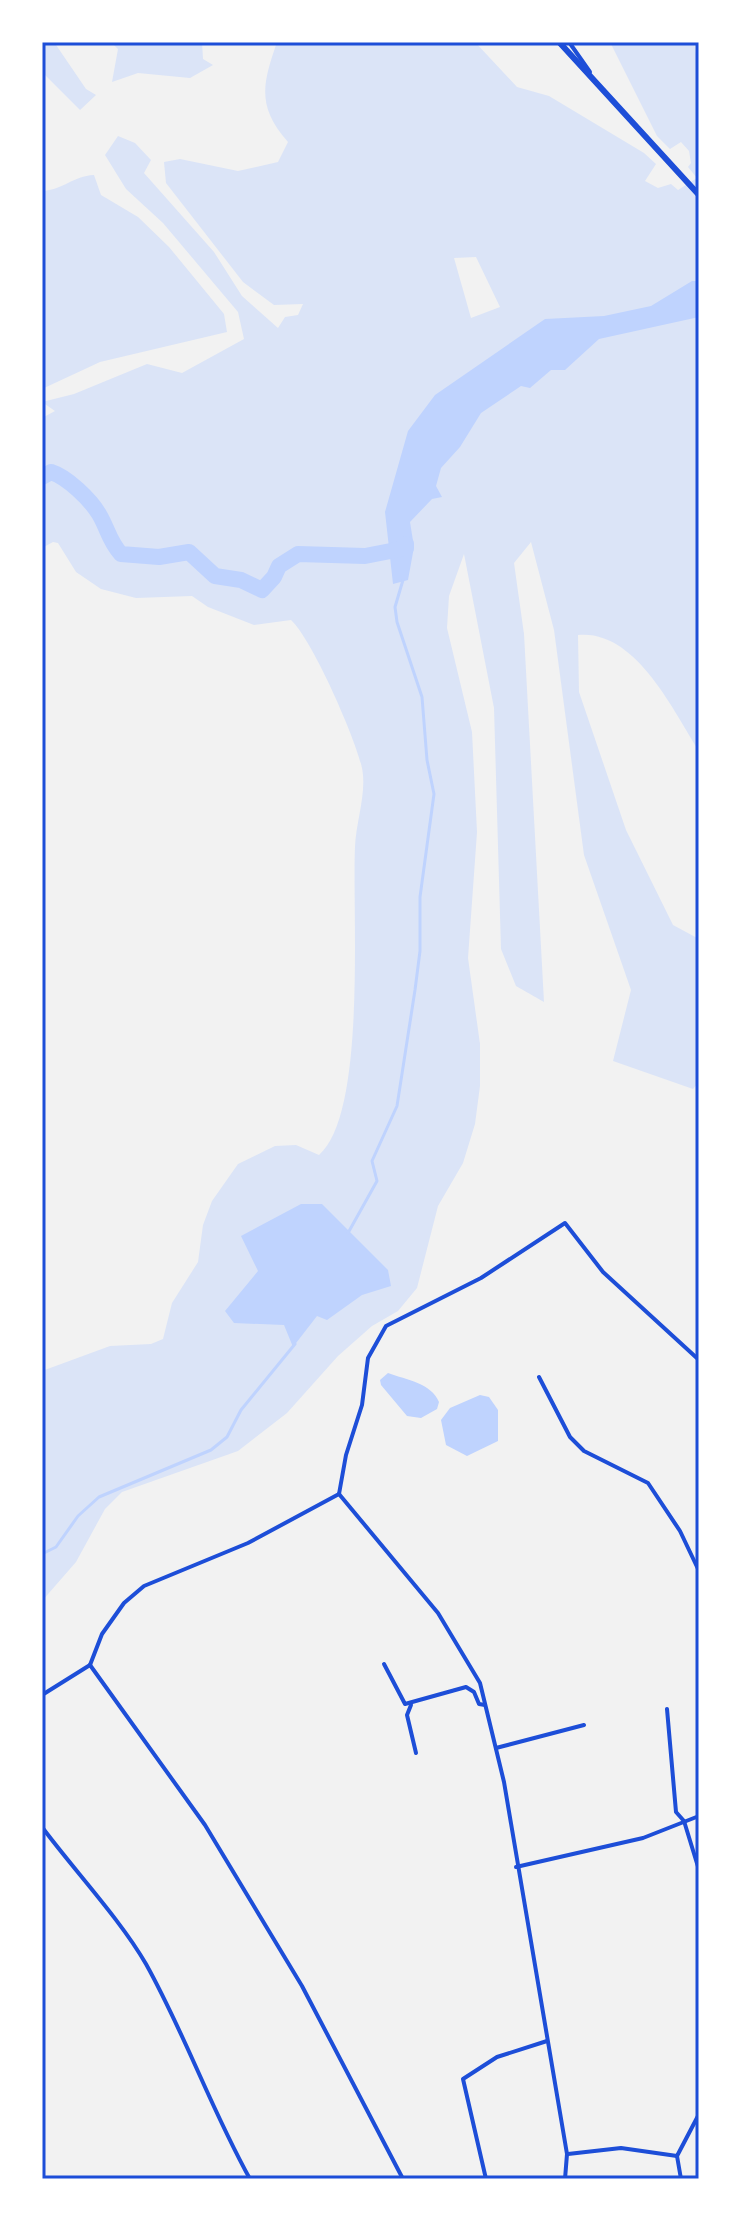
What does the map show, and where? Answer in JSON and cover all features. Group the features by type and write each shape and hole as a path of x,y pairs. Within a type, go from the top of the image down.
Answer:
{"highway":[{"path":"559,42 699,195"}],"street":[{"path":"569,42 601,87"},
{"path":"565,2179 567,2154 496,1748 480,1683 438,1613 339,1494 346,1455 362,1405 368,1358 386,1326 481,1278 565,1223 603,1272 699,1360"},
{"path":"539,1377 570,1437 584,1451 648,1483 680,1531 699,1571"},
{"path":"42,1695 90,1665 102,1634 124,1603 144,1586 248,1543 339,1494"},
{"path":"384,1664 400,1701 411,1705 466,1687 474,1692 479,1704 485,1705"},
{"path":"90,1665 205,1825 302,1986 403,2179"},
{"path":"411,1705 407,1715 416,1753"},
{"path":"667,1709 676,1812 684,1821 699,1870"},
{"path":"496,1748 584,1725"},
{"path":"516,1867 643,1838 699,1816"},
{"path":"42,1827 144,1961 190,2048 223,2131 250,2179"},
{"path":"486,2179 463,2079 497,2057 547,2041"},
{"path":"681,2179 677,2156 699,2114"},
{"path":"567,2154 621,2148 677,2156"}],"shaded area":[{"path":"42,42 54,42 86,89 96,95 80,110 42,72"},
{"path":"111,42 202,42 203,59 213,65 190,78 138,73 112,82 118,49"},
{"path":"277,42 475,42 517,87 549,96 644,153 656,164 645,181 658,188 671,184 678,190 697,178 688,167 691,163 689,151 681,142 670,149 657,136 610,42 694,42 699,72 699,751 664,695 634,658 617,645 598,637 578,635 579,692 626,830 673,925 699,939 699,1082 693,1089 613,1061 631,990 584,855 554,630 531,542 514,563 524,634 544,1002 516,986 501,949 494,708 464,554 449,596 447,628 472,732 477,832 468,958 480,1044 480,1086 475,1124 463,1163 438,1206 417,1288 398,1311 372,1326 338,1356 287,1413 238,1451 122,1492 105,1509 76,1562 42,1601 42,1371 110,1346 151,1344 163,1339 172,1303 198,1262 203,1225 212,1201 238,1164 275,1146 296,1145 319,1155 334,1133 351,1057 355,847 362,797 362,768 342,713 310,647 291,620 254,625 208,607 192,596 136,598 101,589 76,572 58,543 53,542 42,548 42,418 55,411 42,402 74,394 147,364 182,373 244,339 238,312 163,223 126,189 105,155 118,136 135,143 151,160 144,173 214,252 242,296 278,328 285,317 298,315 303,304 274,305 243,282 166,183 164,162 180,159 238,171 278,162 288,142 271,117 267,105 266,82","holes":["476,257 500,307 471,318 454,258"]},
{"path":"94,175 101,195 138,217 169,247 224,314 227,332 100,362 42,389 42,191"}],"water":[{"path":"692,281 699,281 699,317 599,339 565,370 551,370 530,388 521,386 481,413 460,447 441,468 436,486 442,497 432,499 410,522 414,547 408,580 393,584 385,512 408,431 435,395 545,319 604,316 651,306"},
{"path":"301,1204 322,1204 388,1270 391,1286 362,1295 327,1320 317,1316 293,1347 284,1325 234,1323 225,1311 258,1271 241,1236"},
{"path":"388,1373 430,1390 439,1402 437,1409 421,1418 407,1416 381,1385 380,1380"},
{"path":"480,1395 489,1397 498,1410 498,1441 467,1456 446,1445 441,1420 450,1408"}],"waterway":[{"path":"42,477 51,472 84,495 99,514 121,554 159,557 189,552 215,576 241,580 262,590 279,566 298,554 365,556 406,548 406,544"},
{"path":"348,1233 377,1181 372,1161 397,1106 420,951 420,897 434,794 427,760 422,697 397,622 395,607 403,580"},
{"path":"42,1554 56,1547 78,1516 99,1497 211,1450 227,1437 241,1410 295,1344"}]}
